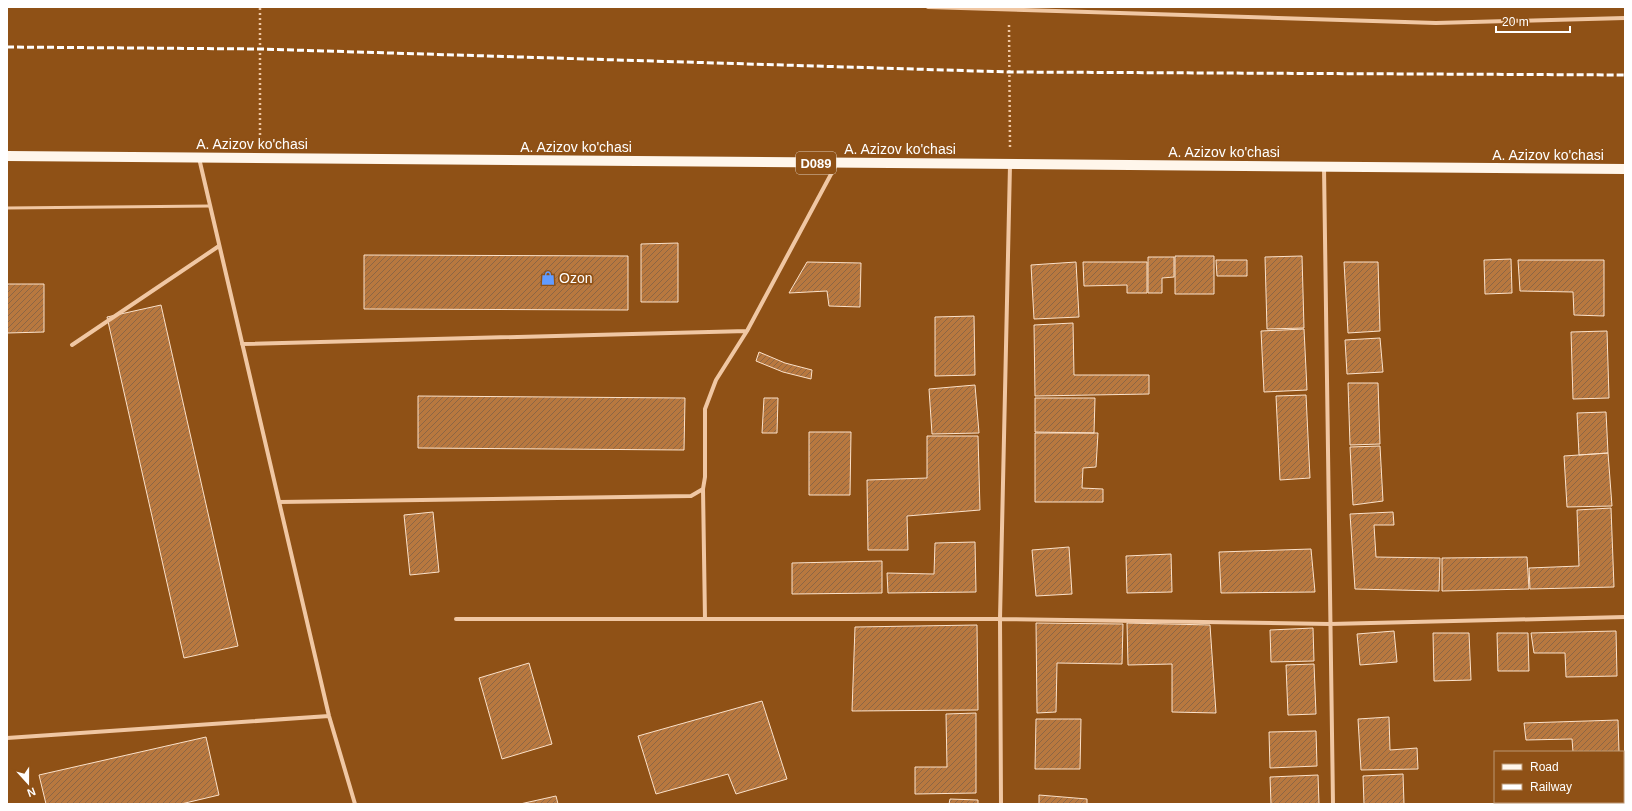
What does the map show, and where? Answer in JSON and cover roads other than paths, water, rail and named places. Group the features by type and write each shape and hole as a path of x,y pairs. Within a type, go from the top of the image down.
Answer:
{"main road":[{"name":"A. Azizov ko'chasi","path":"7,156 1625,169"}],"street":[{"path":"928,7 1436,23 1625,18"},
{"path":"199,158 329,716 355,804"},
{"path":"705,619 703,489 706,477 704,409 716,380 746,331 838,163"},
{"path":"1001,804 1000,619 1010,164"},
{"path":"1324,167 1333,804"},
{"path":"72,345 219,246"},
{"path":"242,344 746,331"},
{"path":"279,502 692,496 703,489"},
{"path":"456,619 1000,619 1330,624 1625,617"},
{"path":"7,738 329,716"}],"lane":[{"path":"7,208 210,206"}],"railway":[{"path":"7,47 260,49 1010,72 1625,75"}],"place":[{"name":"Ozon","path":"548,278"}]}
